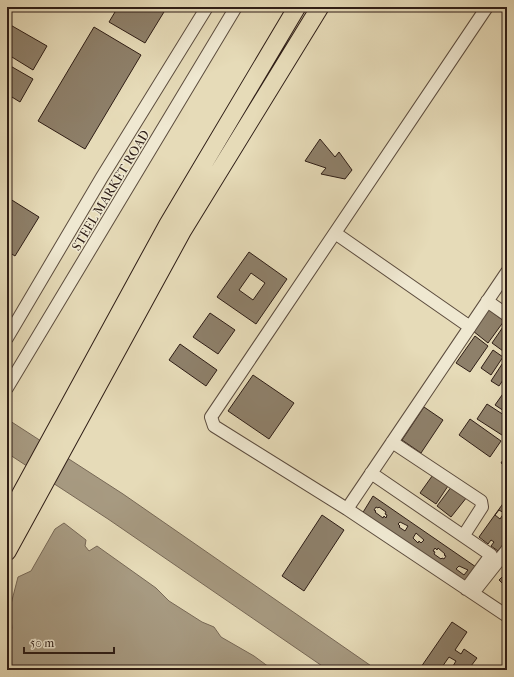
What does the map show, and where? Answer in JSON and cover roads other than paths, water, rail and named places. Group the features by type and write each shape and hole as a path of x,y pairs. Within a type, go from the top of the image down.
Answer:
{"highway":[{"path":"67,426 168,224 297,7"},
{"path":"7,552 23,506 67,426 183,230 320,7"},
{"path":"7,519 23,506"}],"street":[{"name":"STEEL MARKET ROAD","path":"7,338 102,177 207,7"},
{"name":"STEEL MARKET ROAD","path":"7,388 236,7"},
{"path":"487,7 211,417 214,426 347,508 507,616"},
{"path":"335,234 470,327"},
{"path":"347,508 507,272"},
{"path":"487,301 507,315"},
{"path":"392,442 481,501 482,507 480,512 464,535"},
{"path":"371,473 464,535 491,555 470,591"},
{"path":"470,591 507,550"}]}
